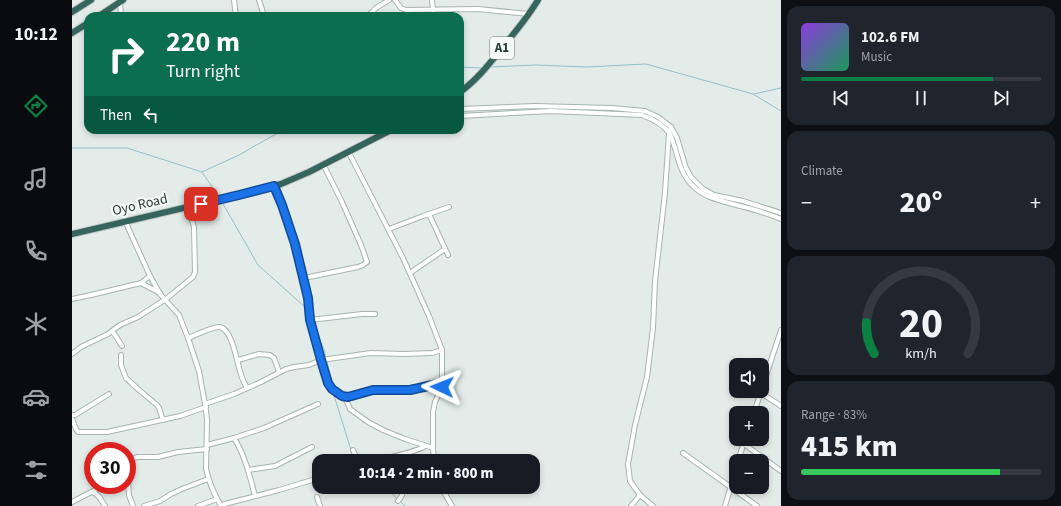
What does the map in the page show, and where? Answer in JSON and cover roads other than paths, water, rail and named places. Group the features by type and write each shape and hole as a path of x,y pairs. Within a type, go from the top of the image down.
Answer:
{"highway":[{"path":"72,12 91,0"},
{"name":"A1","path":"464,89 479,75 529,14 538,0"},
{"path":"105,12 122,1"},
{"path":"72,32 84,26"},
{"name":"Oyo Road","path":"72,234 281,184 309,172 383,134"}],"street":[{"path":"234,0 236,12"},
{"path":"259,0 263,12"},
{"path":"372,12 389,0"},
{"path":"395,0 401,8 406,10 478,9 529,14"},
{"path":"432,0 433,10"},
{"path":"121,12 122,1"},
{"path":"464,109 535,106 639,110 650,112 671,126 677,138 686,168 691,177 703,189 714,195 743,201 781,213"},
{"path":"464,116 551,111 642,115 660,124 669,133 673,140 682,170 689,182 698,191 707,197 763,212 781,219"},
{"path":"653,506 640,495 630,481 628,464 646,377 653,328 669,133 671,126"},
{"path":"348,151 389,229 410,273 442,350 442,383 433,412 433,454"},
{"path":"304,278 358,267 367,262 342,202 323,164"},
{"path":"274,186 295,244 308,298 310,320 324,359 328,383 332,389 342,396 348,397 373,390 410,390 442,383"},
{"path":"72,354 80,347 108,334 120,325 138,317 166,299 193,278 195,272 194,227 188,206"},
{"path":"389,229 450,207"},
{"path":"429,214 448,255"},
{"path":"125,221 150,276 160,294"},
{"path":"410,273 445,249"},
{"path":"72,299 141,283 150,276"},
{"path":"141,283 166,299 179,315 188,338 199,371 207,419 206,469 208,479 221,506 312,480"},
{"path":"310,320 375,314"},
{"path":"188,338 214,328 223,328 229,335 238,360 241,377 247,388"},
{"path":"769,367 781,330"},
{"path":"112,331 122,346"},
{"path":"72,419 76,429 80,432 107,432 180,416 234,394 286,369 309,365 324,359 371,353 404,354 442,350"},
{"path":"238,360 259,354 270,355 274,358 280,372"},
{"path":"121,355 121,365 126,378 157,405 162,420"},
{"path":"72,415 109,394"},
{"path":"345,397 350,409 368,422 405,440 433,448"},
{"path":"769,397 781,406"},
{"path":"136,458 158,457 207,447 264,428 318,404"},
{"path":"234,438 238,444 248,470 255,496"},
{"path":"401,454 421,449 425,446"},
{"path":"751,446 781,471"},
{"path":"248,470 275,466 312,447"},
{"path":"353,450 355,454"},
{"path":"683,453 729,487"},
{"path":"144,506 160,501 177,491 208,479"},
{"path":"725,506 729,492"},
{"path":"72,502 87,494"},
{"path":"96,494 105,506"},
{"path":"129,494 133,506"},
{"path":"398,501 404,494"},
{"path":"446,494 452,506"},
{"path":"739,494 757,506"},
{"path":"631,506 640,495"},
{"path":"317,497 320,506"},
{"path":"198,506 217,499"}],"waterway":[{"path":"491,67 536,65 586,67 646,64 753,94 781,111"},
{"path":"464,67 481,68"},
{"path":"754,94 781,88"},
{"path":"72,148 127,148 202,172 239,155 276,134"},
{"path":"202,172 219,197"},
{"path":"222,202 258,265 305,307 308,314"},
{"path":"314,327 324,349 326,358"},
{"path":"327,361 332,385"},
{"path":"333,392 351,450"},
{"path":"392,494 397,499"},
{"path":"400,501 405,506"}]}
